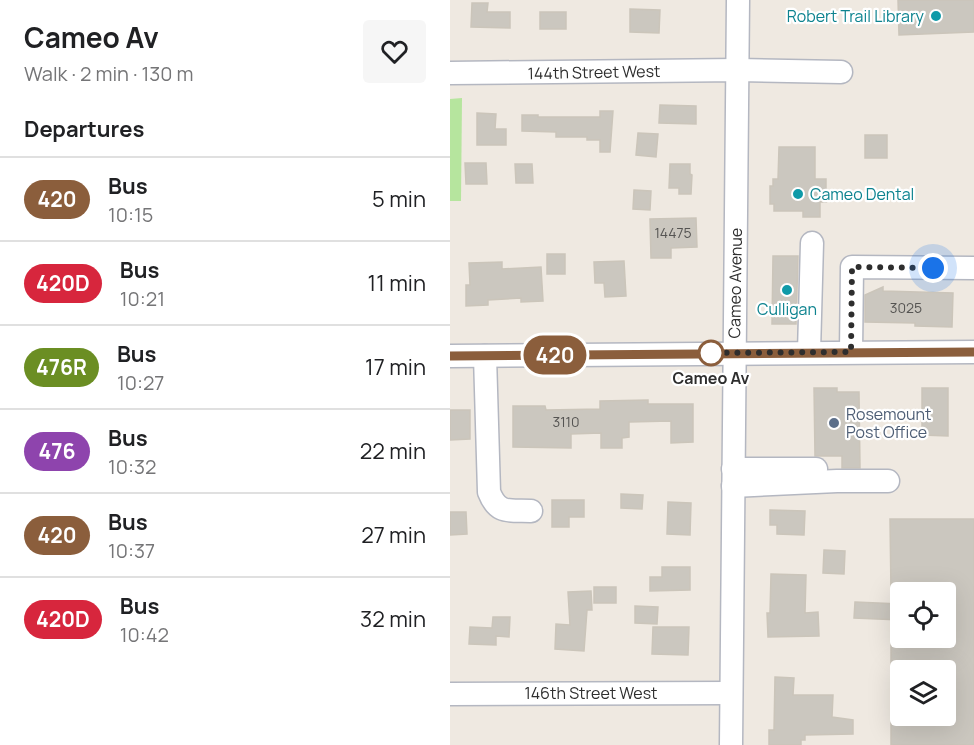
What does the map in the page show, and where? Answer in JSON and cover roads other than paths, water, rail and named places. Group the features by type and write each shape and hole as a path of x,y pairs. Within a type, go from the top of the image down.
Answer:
{"street":[{"name":"Cameo Avenue","path":"731,745 738,0"},
{"name":"144th Street West","path":"450,73 738,70 841,72"},
{"path":"809,352 812,243"},
{"path":"851,352 852,267 974,268"},
{"path":"450,356 974,352"},
{"path":"485,356 489,492 494,504 502,510 531,511"},
{"path":"733,478 888,481"},
{"name":"146th Street West","path":"450,694 731,693"}],"place":[{"name":"Robert Trail Library","path":"936,16"},
{"name":"Cameo Dental","path":"798,194"},
{"name":"Culligan","path":"787,290"},
{"name":"Cameo Av","path":"711,353"},
{"name":"Rosemount Post Office","path":"834,423"}]}
